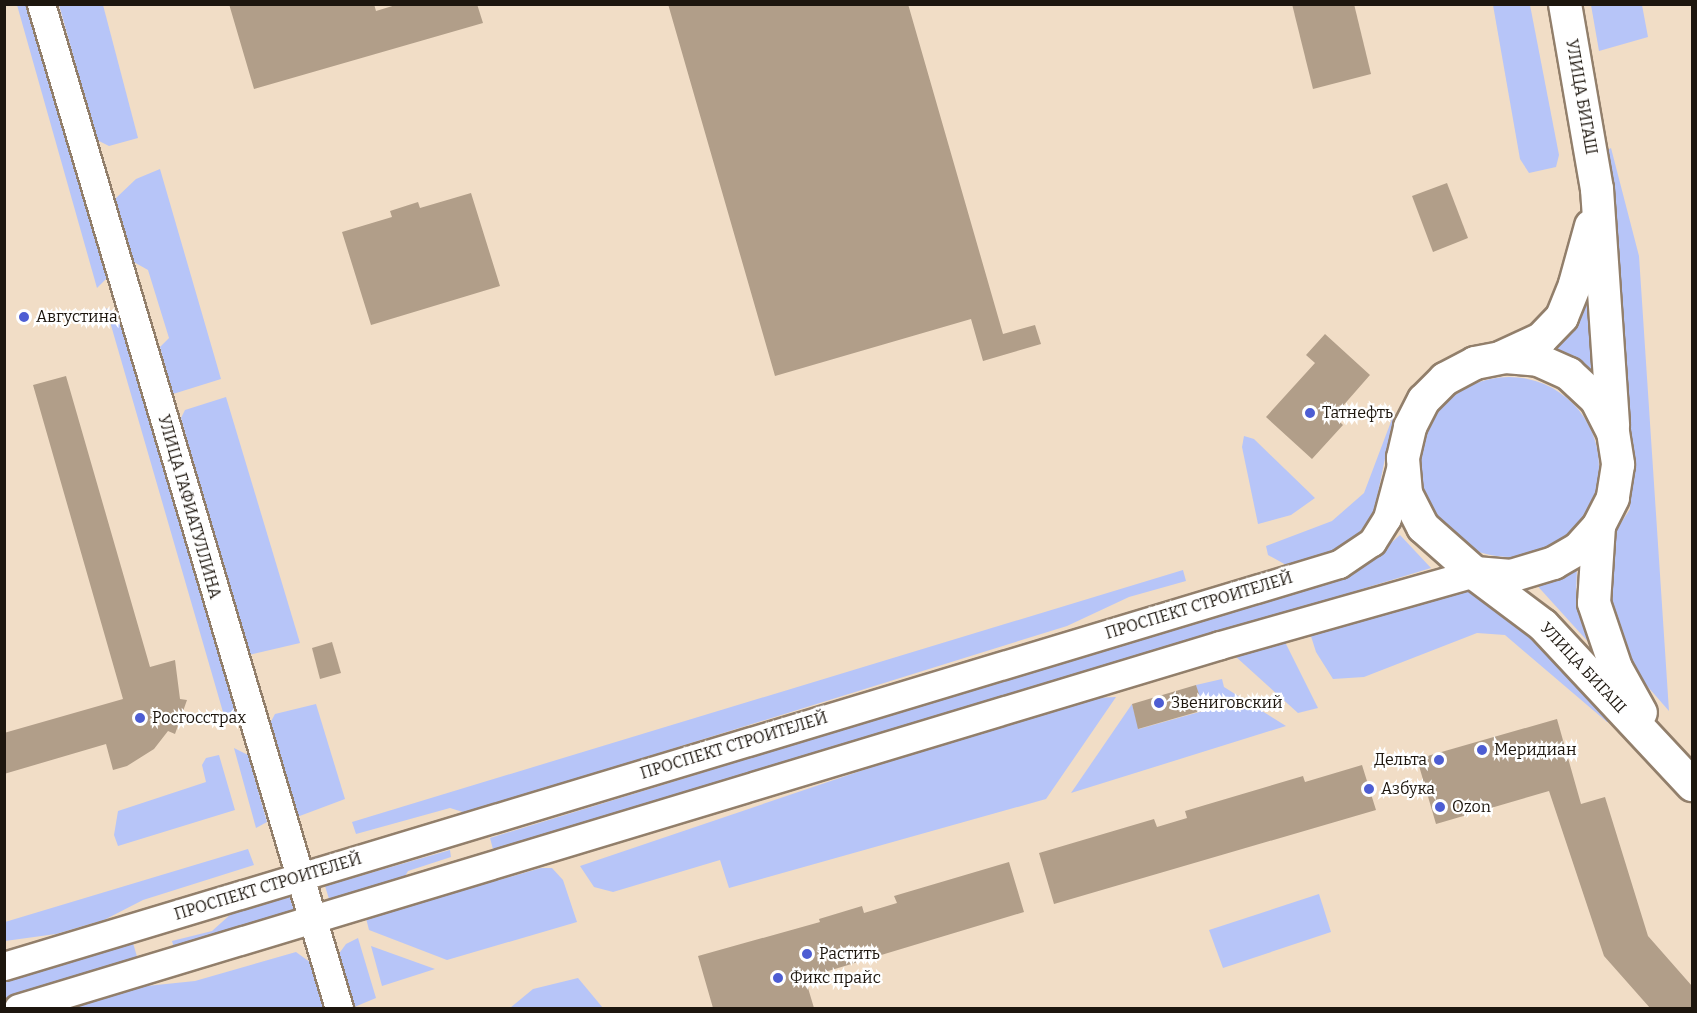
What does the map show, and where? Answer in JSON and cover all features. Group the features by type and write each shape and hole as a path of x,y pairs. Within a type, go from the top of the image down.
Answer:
{"main road":[{"name":"УЛИЦА БИГАШ","path":"1564,4 1597,189 1613,432"},
{"name":"УЛИЦА БИГАШ","path":"1597,189 1588,240 1562,316 1541,339 1517,354 1475,363 1445,379 1424,400 1410,427 1403,459 1407,493 1423,527 1475,573 1543,625 1687,779"},
{"path":"1475,363 1506,357 1538,360 1569,374 1596,399 1613,432 1618,465 1613,498 1599,526 1578,549 1554,563 1511,576 1475,573"},
{"name":"УЛИЦА БИГАШ","path":"1599,526 1594,603 1604,638 1636,706 1687,779"}],"street":[{"name":"УЛИЦА ГАФИАТУЛЛИНА","path":"40,4 339,1008"},
{"name":"ПРОСПЕКТ СТРОИТЕЛЕЙ","path":"4,966 1340,564 1372,542 1387,518 1403,459"},
{"path":"18,1008 1231,642 1475,573"},
{"path":"464,828 476,871"},
{"path":"148,923 160,966"}],"shaded area":[{"path":"17,5 29,5 108,277 97,288"},
{"path":"59,5 103,5 138,138 109,146 97,140"},
{"path":"1493,5 1530,5 1559,155 1556,167 1529,173 1520,159"},
{"path":"1591,5 1642,5 1648,37 1599,51"},
{"path":"1611,148 1639,256 1669,711 1619,654 1606,616 1608,543 1630,509 1631,447 1602,154"},
{"path":"160,169 221,379 173,394 160,347 169,338 148,270 132,261 115,199 136,179"},
{"path":"1594,268 1596,381 1577,358 1548,347 1575,328"},
{"path":"106,308 119,315 236,715 225,719"},
{"path":"1509,377 1543,384 1559,392 1573,403 1584,417 1592,433 1599,467 1592,501 1584,517 1573,531 1559,542 1543,550 1509,557 1475,550 1459,542 1445,531 1434,517 1426,501 1419,467 1426,433 1434,417 1445,403 1459,392 1475,384"},
{"path":"226,397 300,643 249,655 181,418 185,410"},
{"path":"1395,411 1373,516 1356,536 1327,554 1288,566 1268,555 1266,546 1332,521 1364,493"},
{"path":"1244,436 1254,439 1315,498 1291,515 1258,524 1242,447"},
{"path":"1400,535 1431,568 494,853 490,838 1342,576 1371,561"},
{"path":"1577,565 1576,596 1591,645 1533,581"},
{"path":"1183,570 1186,581 1129,597 1067,626 466,813 450,808 356,834 352,822"},
{"path":"1480,587 1515,609 1616,723 1607,722 1505,635 1477,633 1364,677 1333,679 1316,652 1310,633 1457,588"},
{"path":"1285,642 1318,708 1298,713 1235,656"},
{"path":"1222,679 1224,687 1286,726 1071,793 1132,704 1139,729 1203,711 1196,685"},
{"path":"1116,697 1046,799 729,888 720,860 613,892 594,887 580,866 1073,699"},
{"path":"316,704 345,799 297,817 267,729 275,714"},
{"path":"234,748 248,755 267,822 256,828"},
{"path":"219,755 235,810 118,846 114,835 118,811 206,782 202,765 206,758"},
{"path":"248,849 254,865 143,900 104,920 56,934 5,941 5,922"},
{"path":"450,850 451,857 408,871 401,883 330,902 325,886"},
{"path":"541,868 552,868 563,880 577,922 447,960 369,930 366,918"},
{"path":"1319,894 1331,932 1223,968 1209,930"},
{"path":"290,897 295,915 174,948 172,941 212,931 231,914"},
{"path":"358,938 376,998 352,1008 338,955 346,944"},
{"path":"133,943 138,960 5,1000 5,981"},
{"path":"371,946 435,969 382,986"},
{"path":"296,952 314,965 327,1008 66,1008 137,987 195,981"},
{"path":"578,978 603,1008 510,1008 533,989"}],"building":[{"path":"229,4 374,4 376,11 399,4 477,4 483,23 254,89"},
{"path":"668,4 908,4 1003,334 1035,325 1041,344 983,361 971,319 775,376"},
{"path":"1292,4 1354,4 1371,74 1313,89"},
{"path":"1447,183 1468,238 1433,252 1412,196"},
{"path":"471,193 500,286 371,325 342,232 392,217 390,211 418,202 420,208"},
{"path":"1325,334 1370,375 1334,416 1343,425 1312,459 1266,417 1315,363 1306,355"},
{"path":"66,376 150,667 175,660 180,699 187,700 175,734 168,731 154,749 127,766 113,770 106,744 4,774 4,733 123,699 33,385"},
{"path":"332,642 341,673 320,679 312,648"},
{"path":"1196,685 1204,710 1138,729 1132,704"},
{"path":"1557,719 1581,804 1605,797 1648,936 1692,986 1692,1008 1650,1008 1604,956 1549,791 1436,824 1417,759"},
{"path":"1362,765 1376,810 1054,904 1039,853 1154,819 1157,827 1187,818 1185,811 1303,776 1305,782"},
{"path":"1009,862 1024,912 805,978 814,1008 713,1008 698,956 820,922 819,919 862,906 864,913 897,903 894,896"}],"place":[{"name":"Августина","path":"24,317"},
{"name":"Татнефть","path":"1310,413"},
{"name":"Звениговский","path":"1159,703"},
{"name":"Росгосстрах","path":"140,718"},
{"name":"Меридиан","path":"1482,750"},
{"name":"Дельта","path":"1439,760"},
{"name":"Азбука","path":"1369,789"},
{"name":"Ozon","path":"1440,807"},
{"name":"Растить","path":"807,954"},
{"name":"Фикс прайс","path":"778,978"}]}
